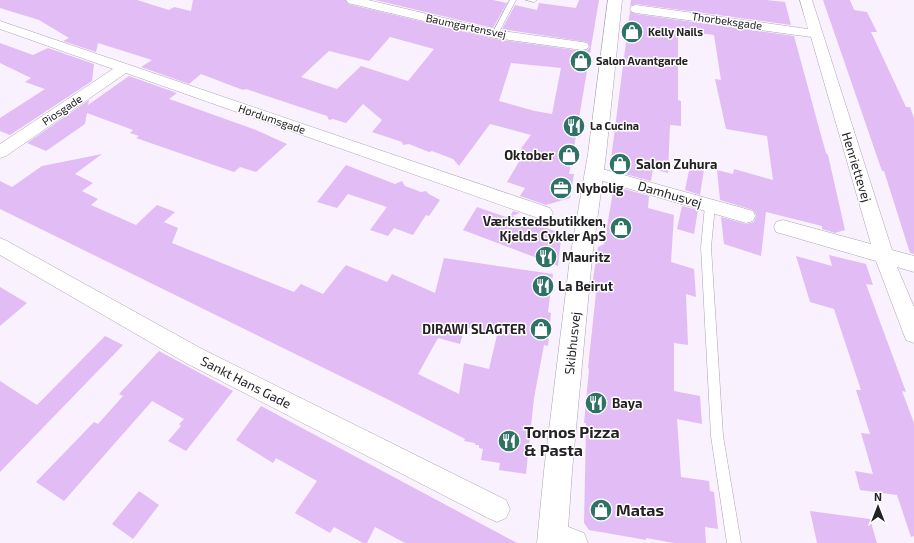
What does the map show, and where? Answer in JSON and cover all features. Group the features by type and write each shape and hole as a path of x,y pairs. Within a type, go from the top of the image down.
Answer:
{"street":[{"name":"Baumgartensvej","path":"352,0 495,34 582,46"},
{"name":"Skibhusvej","path":"560,540 559,463 580,266 594,172 615,0"},
{"name":"Henriettevej","path":"806,0 883,255 914,333"},
{"name":"Thorbeksgade","path":"636,9 817,34"},
{"name":"Hørdumsgade","path":"0,25 544,214"},
{"name":"Piosgade","path":"0,152 124,68"},
{"name":"Damhusvej","path":"594,172 746,216"},
{"path":"783,227 914,264"},
{"name":"Sankt Hans Gade","path":"0,246 194,356 497,509"}],"lane":[{"path":"495,34 513,0"},
{"path":"529,0 534,0"},
{"path":"710,206 706,248 717,436 734,543"}],"building":[{"path":"0,0 137,0 169,10 174,7 191,11 193,0 345,0 348,4 495,39 582,51 587,50 590,47 587,42 502,29 515,5 537,10 539,3 576,8 579,0 599,0 579,118 583,119 580,137 576,136 569,174 574,174 570,198 546,205 520,196 525,188 507,182 520,160 517,160 522,147 531,135 490,124 459,166 453,159 409,144 403,145 402,142 372,132 382,120 363,104 346,123 333,119 329,120 327,116 246,89 243,90 201,74 189,84 141,67 152,60 98,43 96,52 63,41 69,38 39,20 0,8","holes":["390,37 434,49 408,81 361,66 337,89 301,77 329,51 369,61","511,63 561,68 552,114 499,101"]},
{"path":"375,0 493,0 507,3 493,28"},
{"path":"631,0 766,0 785,2 791,25 636,4 630,6"},
{"path":"823,0 850,0 854,10 867,12 877,32 871,32 906,107 910,107 914,118 914,254 910,253 884,171 882,171"},
{"path":"630,11 636,14 794,36 826,153 828,155 845,230 835,233 822,229 822,226 766,212 761,256 724,244 721,217 746,224 754,222 756,215 753,210 720,200 717,170 733,174 734,169 773,180 767,136 726,129 715,79 721,80 714,35 678,30 678,100 681,101 681,126 670,125 668,173 653,169 651,181 614,171 610,167"},
{"path":"0,43 33,55 48,48 94,64 92,81 10,135 0,131 0,118 45,89 25,82 31,78 0,63"},
{"path":"129,76 177,93 169,99 256,130 287,144 256,172 240,167 234,172 136,138 139,136 130,133 133,130 87,113 85,124 46,151 27,143 89,100 88,105"},
{"path":"102,154 75,174 93,183 82,191 98,199 91,205 136,225 157,205 175,212 164,222 178,228 172,243 294,292 301,284 323,294 346,265 387,282 392,274 435,293 444,258 553,274 548,312 551,313 548,346 544,345 534,398 526,474 499,470 500,463 481,460 483,449 479,448 479,445 464,441 465,439 387,399 0,209 0,181 12,187 42,166","holes":["465,327 497,335 489,369 464,363 459,394 418,374 438,338 460,344"]},
{"path":"691,161 705,163 700,195 685,190"},
{"path":"346,165 395,184 402,181 405,186 421,192 426,191 440,200 429,216 426,215 413,235 394,228 388,236 370,230 387,207 348,194 337,208 317,202"},
{"path":"614,186 649,196 648,208 674,215 671,262 694,269 696,297 686,294 688,345 674,343 674,391 700,396 702,424 677,419 681,477 709,481 710,491 714,492 718,529 705,527 706,543 674,543 646,538 646,540 589,530 584,523 586,423 584,423 596,293 591,292 598,247 604,244"},
{"path":"682,206 698,210 694,234 677,229"},
{"path":"477,207 509,218 513,211 520,213 512,216 555,231 561,239 558,266 463,230"},
{"path":"829,255 866,264 873,285 866,284 906,392 902,391 914,423 914,536 911,537 897,495 860,490 855,471 873,474 861,433 870,434 856,390 861,390 834,309 810,302 796,256 832,266"},
{"path":"0,287 27,303 0,326"},
{"path":"105,336 123,345 0,472 0,381 37,405"},
{"path":"159,351 233,391 186,451 168,441 181,426 179,424 184,419 152,401 64,501 36,482 94,422 98,424 123,396 119,394"},
{"path":"261,406 517,543 405,543 375,527 367,543 363,543 334,527 330,533 295,513 317,481 276,458 273,463 236,440"},
{"path":"139,491 159,505 133,539 112,524"},
{"path":"810,511 870,519 877,543 817,543"}],"place":[{"name":"Kelly Nails","path":"632,32"},
{"name":"Salon Avantgarde","path":"581,61"},
{"name":"La Cucina","path":"574,126"},
{"name":"Oktober","path":"569,155"},
{"name":"Salon Zuhura","path":"620,164"},
{"name":"Nybolig","path":"561,188"},
{"name":"Værkstedsbutikken, Kjelds Cykler ApS","path":"621,228"},
{"name":"Mauritz","path":"546,257"},
{"name":"La Beirut","path":"543,286"},
{"name":"DIRAWI SLAGTER","path":"541,329"},
{"name":"Baya","path":"596,403"},
{"name":"Tornos Pizza & Pasta","path":"509,441"},
{"name":"Matas","path":"601,510"}]}
